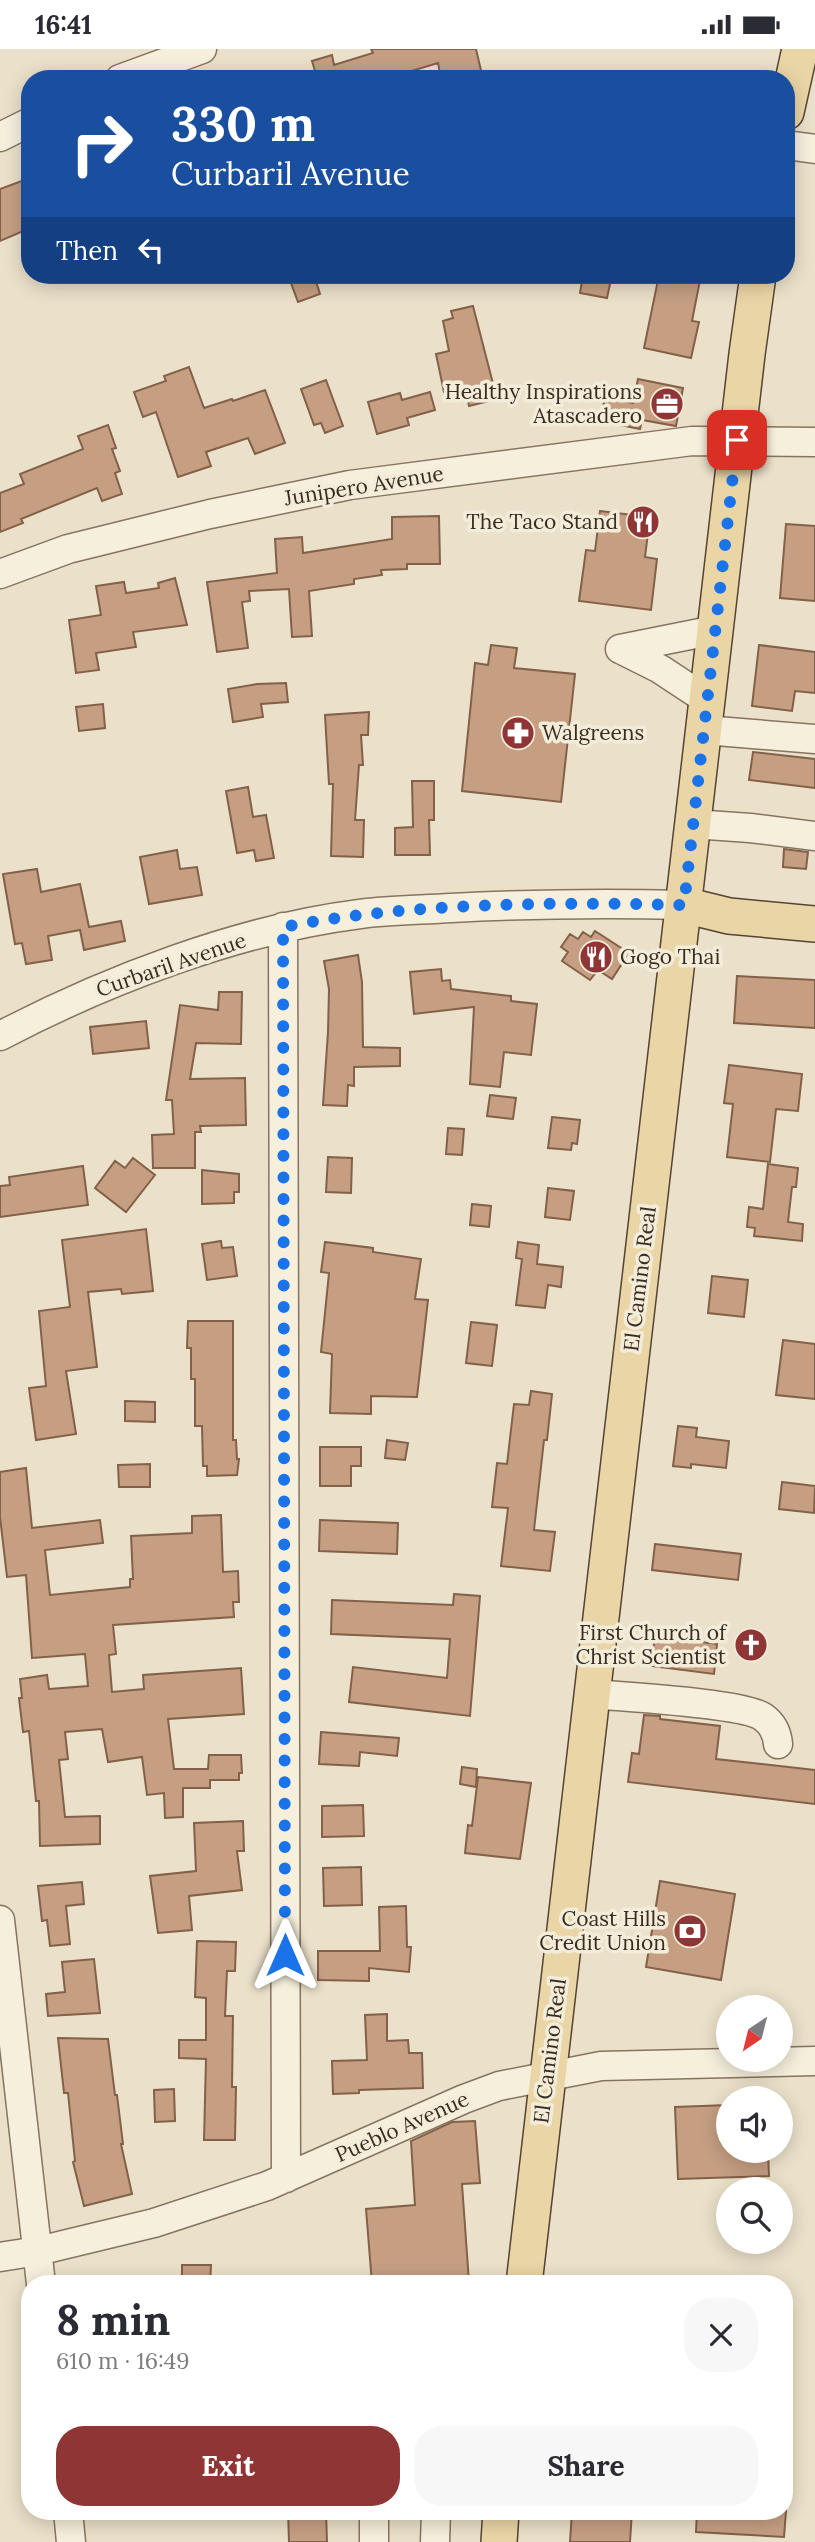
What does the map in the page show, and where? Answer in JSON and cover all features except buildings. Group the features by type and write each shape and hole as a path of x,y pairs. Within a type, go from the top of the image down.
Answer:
{"main road":[{"path":"795,72 800,49"},
{"name":"El Camino Real","path":"525,2275 757,284"},
{"name":"Curbaril Avenue","path":"684,905 732,899 815,904"},
{"name":"Curbaril Avenue","path":"684,905 729,916 815,924"},
{"path":"499,2542 500,2520"}],"street":[{"path":"145,70 202,49"},
{"path":"0,137 21,126"},
{"path":"795,146 815,149"},
{"name":"Junipero Avenue","path":"0,575 81,546 210,514 350,485 692,441 815,442"},
{"path":"715,630 620,649 660,669 706,715 815,739"},
{"path":"693,824 815,836"},
{"name":"Curbaril Avenue","path":"0,1035 89,993 191,956 283,927 362,913 415,910 521,905 684,905"},
{"path":"283,927 286,2178"},
{"path":"592,1694 727,1707 755,1713 771,1724 779,1744"},
{"path":"0,1920 40,2275"},
{"name":"Pueblo Avenue","path":"0,2257 38,2251 154,2223 286,2178 499,2086 601,2066 815,2061"},
{"path":"69,2520 71,2542"},
{"path":"374,2520 374,2542"},
{"path":"435,2542 436,2520"}],"place":[{"name":"Healthy Inspirations Atascadero","path":"667,404"},
{"name":"The Taco Stand","path":"643,522"},
{"name":"Walgreens","path":"518,733"},
{"name":"Gogo Thai","path":"596,957"},
{"name":"First Church of Christ Scientist","path":"751,1645"},
{"name":"Coast Hills Credit Union","path":"690,1931"}],"route":[{"path":"285,1955 283,927 362,913 415,910 521,905 684,905 737,440"}]}
